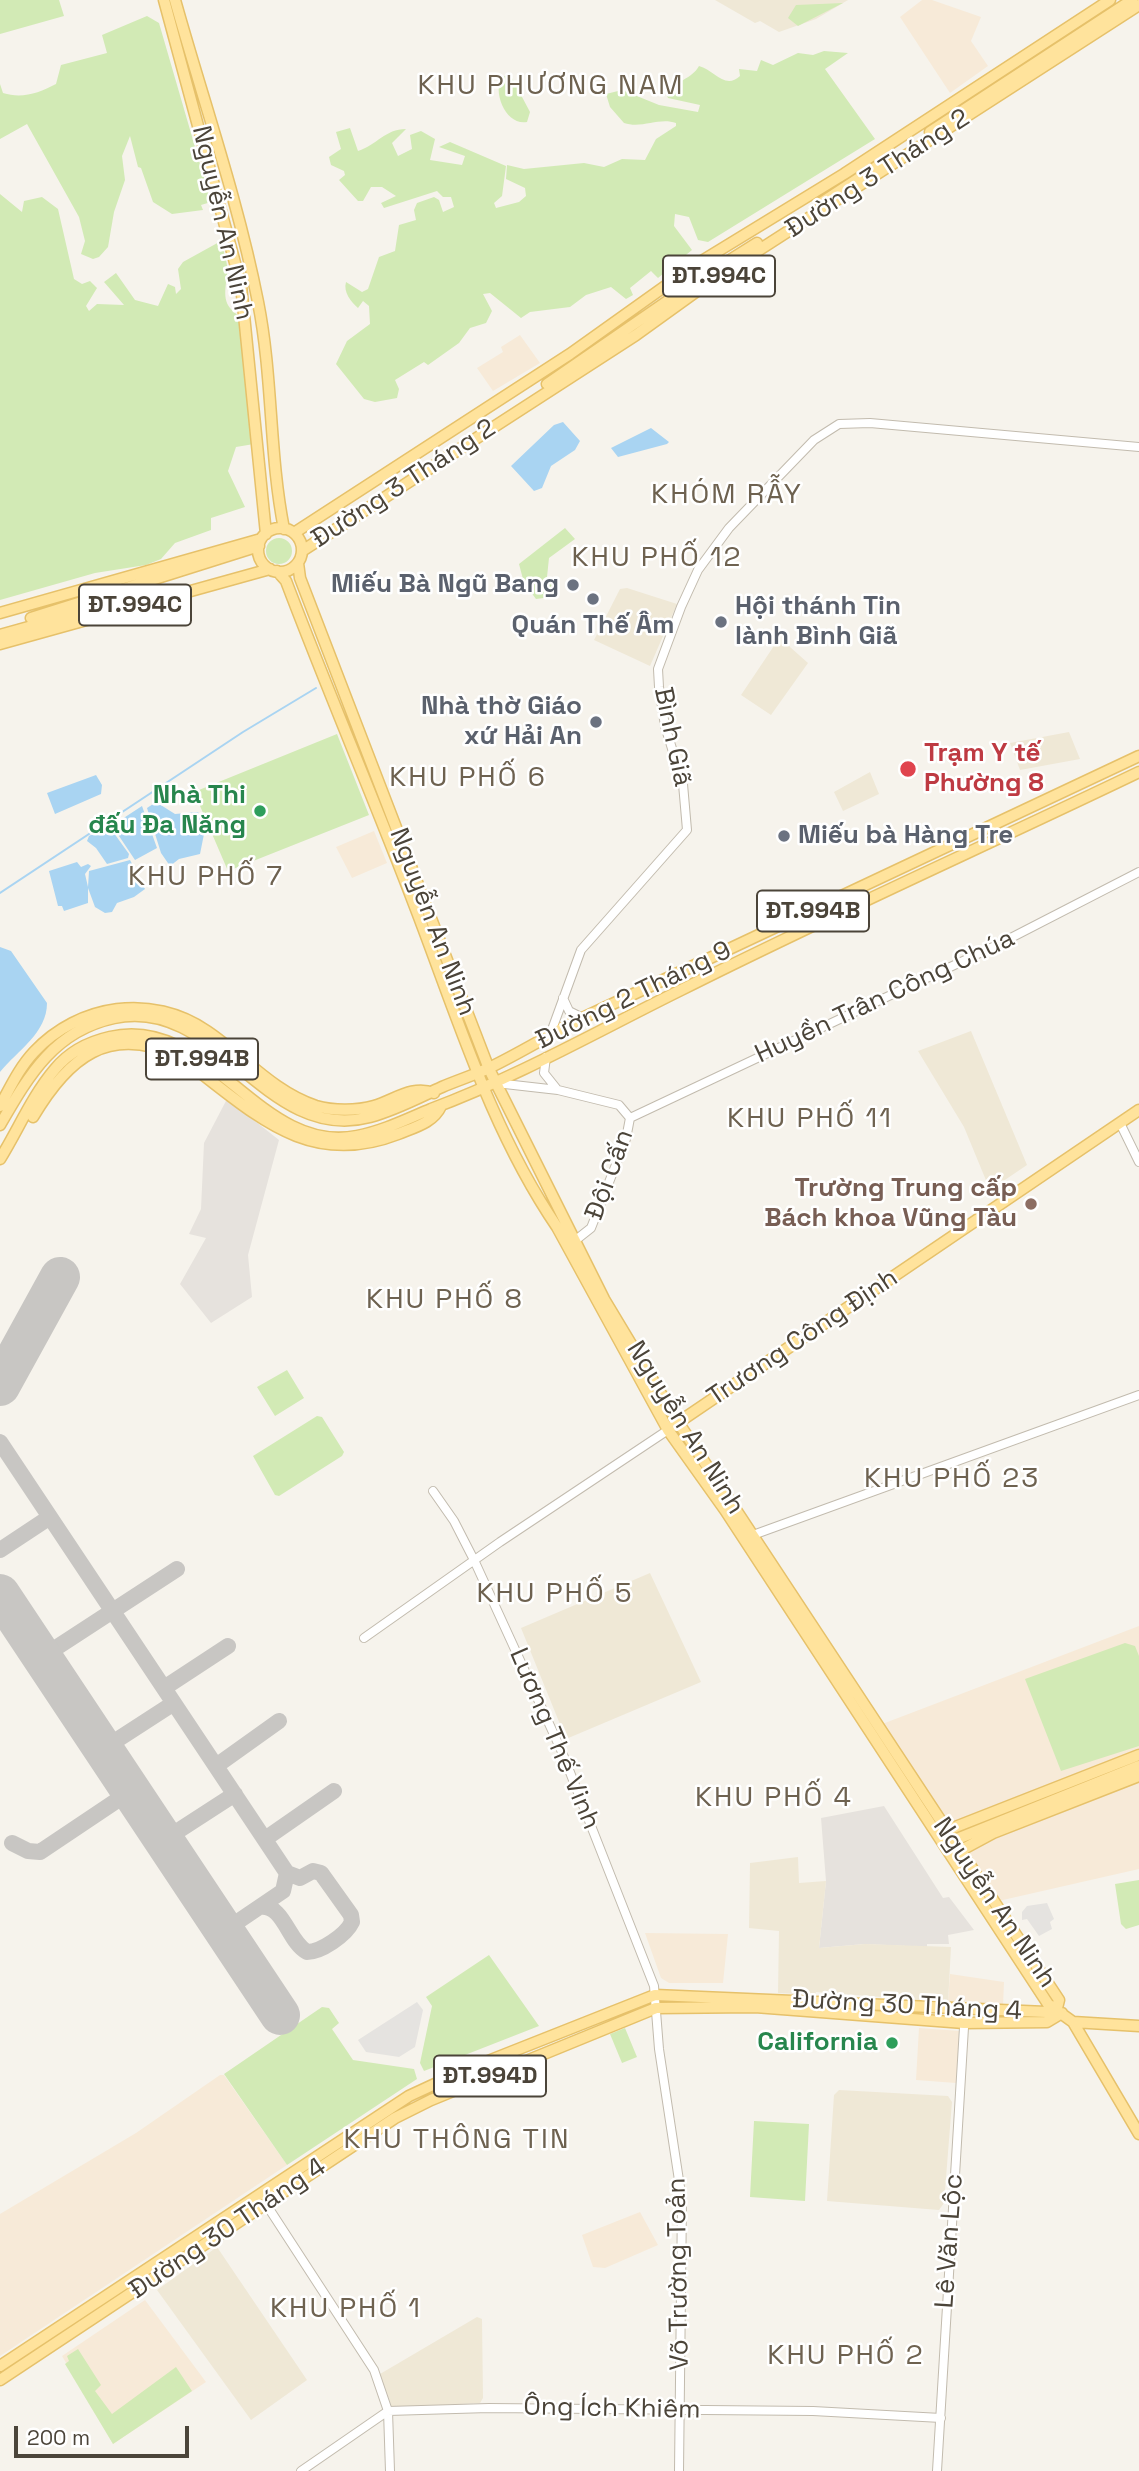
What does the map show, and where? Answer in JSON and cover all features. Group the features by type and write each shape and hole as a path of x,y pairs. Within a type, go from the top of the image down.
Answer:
{"main road":[{"name":"Nguyễn An Ninh","path":"164,0 227,225 247,328 262,540 270,568 286,581 365,763 495,1083 571,1244 668,1430 725,1510 944,1837"},
{"name":"Nguyễn An Ninh","path":"175,0 238,221 262,325 294,537"},
{"name":"Đường 3 Tháng 2","path":"294,537 460,416 550,362 692,260 852,163 1098,0"},
{"name":"Đường 3 Tháng 2","path":"294,537 570,354 692,267 844,174 1110,0"},
{"name":"Đường 3 Tháng 2","path":"294,537 550,383 695,282 1132,0"},
{"name":"Đường 3 Tháng 2","path":"294,537 636,335 718,276 1139,5"},
{"path":"227,225 238,221"},
{"path":"247,328 262,325"},
{"path":"249,345 266,346"},
{"path":"294,537 298,562"},
{"name":"ĐT.994C","path":"0,613 262,540 294,537"},
{"name":"ĐT.994C","path":"0,628 262,540"},
{"name":"Nguyễn An Ninh","path":"298,562 300,578 365,763 484,1089 537,1198 571,1244 678,1422 753,1535 1048,2004 1057,2013"},
{"name":"ĐT.994C","path":"0,635 270,568 292,568 298,562"},
{"name":"ĐT.994C","path":"0,644 270,568"},
{"name":"Đường 2 Tháng 9","path":"0,1125 36,1066 54,1046 74,1031 91,1023 141,1015 175,1023 294,1109 322,1119 368,1118 489,1069 583,1018 1139,756"},
{"name":"Đường 2 Tháng 9","path":"0,1170 2,1157 44,1083 70,1054 102,1039 128,1034 162,1039 195,1054 273,1114 308,1132 337,1138 353,1137 484,1089 766,947 1139,772"},
{"path":"751,940 766,947"},
{"name":"Đường 2 Tháng 9","path":"0,1106 26,1062 46,1040 79,1019 112,1008 127,1007 164,1011 185,1018 207,1031 286,1091 320,1107 368,1107 420,1088 433,1093"},
{"path":"433,1093 441,1106"},
{"name":"Trương Công Định","path":"668,1430 1139,1110"},
{"path":"955,1854 988,1824 1139,1755"},
{"path":"988,1824 1139,1766"},
{"path":"944,1837 1139,1776"},
{"name":"Đường 30 Tháng 4","path":"0,2366 388,2108 429,2086 655,1995 900,2013 964,2023 1047,2022 1057,2013"},
{"name":"Đường 30 Tháng 4","path":"0,2380 377,2130 435,2098 656,2008 755,2007 900,2013 1057,2013"},
{"path":"1057,2013 1073,2022 1139,2026"},
{"path":"1073,2022 1139,2134"},
{"path":"429,2086 435,2098"},
{"path":"262,2191 266,2204"}],"street":[{"name":"Bình Giã","path":"550,1035 581,950 687,830 683,784 665,726 658,669 682,605 698,570 729,528 814,440 839,424 870,423 968,429 1139,447"},
{"name":"Huyền Trân Công Chúa","path":"630,1118 999,944 1139,872"},
{"path":"563,998 569,1011 583,1018"},
{"path":"546,1057 544,1073 558,1090"},
{"name":"Đội Cấn","path":"495,1083 558,1090 620,1105 630,1118 626,1139 591,1228 571,1244"},
{"path":"1120,1123 1139,1162"},
{"path":"753,1535 1139,1395"},
{"name":"Trương Công Định","path":"363,1638 668,1430"},
{"name":"Lương Thế Vinh","path":"433,1491 454,1521 474,1560 562,1752 649,1973 655,1995"},
{"name":"Võ Trường Toản","path":"655,1995 682,2200 679,2471"},
{"name":"Lê Văn Lộc","path":"937,2471 965,2011"},
{"path":"266,2204 374,2370 388,2411 390,2471"},
{"name":"Ông Ích Khiêm","path":"388,2411 489,2408 680,2410 894,2413 941,2418"},
{"path":"301,2471 388,2411"}],"shaded area":[{"path":"715,0 848,0 816,19 779,32 760,21 755,23"},
{"path":"922,0 932,0 981,17 971,41 988,66 950,93 900,17"},
{"path":"520,335 540,363 493,391 477,368 503,352 501,347"},
{"path":"627,588 677,604 650,666 594,640 620,589"},
{"path":"782,634 789,639 787,643 790,647 808,663 771,715 741,695"},
{"path":"1069,732 1080,759 1020,770 1010,743"},
{"path":"870,772 879,794 843,811 834,792"},
{"path":"374,831 387,863 352,878 336,847"},
{"path":"971,1031 1027,1165 990,1190 964,1127 918,1051"},
{"path":"227,1099 279,1140 248,1255 252,1297 211,1323 180,1284 206,1238 189,1234 201,1209 204,1143"},
{"path":"650,1573 701,1682 566,1739 521,1628"},
{"path":"1139,1626 1139,1869 994,1902 877,1726"},
{"path":"884,1806 943,1898 949,1897 974,1930 948,1935 949,1944 927,1944 927,1947 865,1944 819,1948 826,1881 821,1818"},
{"path":"798,1857 799,1883 826,1881 819,1948 865,1944 951,1947 948,2002 816,1992 815,1995 778,1993 779,1931 749,1928 750,1863"},
{"path":"1047,1903 1054,1919 1050,1922 1052,1929 1039,1936 1027,1919 1022,1920 1022,1912 1027,1906"},
{"path":"645,1933 728,1934 723,1983 669,1983 661,1978"},
{"path":"950,1974 1004,1982 1003,2006 948,2002"},
{"path":"417,2002 423,2010 415,2047 399,2057 366,2052 358,2040"},
{"path":"919,2028 960,2031 956,2083 916,2080"},
{"path":"220,2075 224,2075 287,2165 0,2356 0,2214 136,2133"},
{"path":"839,2090 948,2096 952,2102 944,2203 939,2210 827,2201 834,2095"},
{"path":"640,2212 658,2245 605,2268 593,2267 582,2235"},
{"path":"217,2247 307,2380 251,2420 157,2290"},
{"path":"145,2300 206,2382 113,2444 62,2356"},
{"path":"477,2317 482,2319 483,2398 480,2403 392,2408 380,2374"}],"green space":[{"path":"0,0 59,0 64,16 0,34"},
{"path":"843,3 798,26 788,18 796,5"},
{"path":"147,16 159,23 211,202 201,205 203,210 172,214 153,202 141,168 138,167 130,136 122,156 125,180 114,212 108,247 99,257 93,259 81,254 85,241 79,217 27,124 0,139 0,84 3,93 17,95 50,87 56,84 61,65 107,53 102,35"},
{"path":"824,51 848,53 825,69 875,139 708,242 698,240 689,217 675,214 674,226 692,250 658,278 651,271 630,288 633,295 626,299 611,287 586,295 570,307 530,312 521,318 490,293 483,294 492,311 486,323 470,328 459,343 428,365 424,362 395,380 399,389 397,398 375,402 364,399 336,364 347,341 370,324 369,306 363,301 358,308 355,306 347,293 346,282 362,292 368,289 379,257 395,251 399,225 416,220 414,210 417,203 434,197 439,200 443,212 454,207 451,197 443,197 437,191 384,208 381,203 396,196 382,187 371,187 363,201 358,201 339,180 345,175 344,171 331,165 329,157 341,149 336,132 350,128 358,151 387,134 406,129 392,143 398,156 412,149 410,135 421,131 435,139 430,160 462,165 465,156 439,147 450,142 506,166 502,196 494,203 496,208 519,202 526,196 525,188 506,179 507,165 524,169 584,163 604,167 622,159 645,160 656,139 676,126 676,123 663,121 637,125 624,123 610,107 606,94 622,90 659,105 698,112 700,105 668,98 666,94 699,66 729,81 740,76 739,69 757,71 761,60 773,65 798,53 813,55"},
{"path":"508,75 530,112 527,122 513,119 503,107 499,83 502,77"},
{"path":"0,194 22,212 24,201 42,197 58,209 74,279 82,284 90,281 97,288 86,306 89,311 97,304 124,305 104,282 116,273 135,300 158,306 168,284 175,287 176,294 181,289 178,269 183,262 221,241 227,266 227,303 241,317 254,444 236,447 228,471 245,507 211,518 211,530 175,543 161,559 146,565 95,573 0,600"},
{"path":"565,528 575,539 549,558 547,577 552,582 551,597 536,599 524,583 519,564"},
{"path":"279,538 288,542 292,551 288,560 279,564 270,560 266,551 270,542"},
{"path":"337,734 369,815 228,871 194,792"},
{"path":"287,1370 304,1398 275,1416 257,1387"},
{"path":"317,1416 322,1417 344,1452 342,1456 279,1496 275,1495 253,1456"},
{"path":"1125,1643 1135,1646 1139,1656 1139,1746 1061,1771 1025,1679"},
{"path":"1139,1880 1139,1925 1126,1929 1121,1924 1115,1884"},
{"path":"489,1955 539,2026 424,2071 420,2063 432,2006 426,1997"},
{"path":"322,2007 329,2008 339,2023 332,2029 353,2060 414,2069 417,2079 287,2165 224,2074"},
{"path":"625,2028 637,2057 622,2063 610,2034"},
{"path":"754,2121 809,2124 805,2201 750,2197"},
{"path":"78,2349 101,2385 95,2391 112,2414 176,2367 192,2391 113,2444 65,2364 69,2361 67,2356"}],"water":[{"path":"563,422 580,441 575,450 551,466 542,488 534,491 511,466 554,425"},
{"path":"651,428 669,442 618,457 611,448"},
{"path":"96,775 102,785 101,794 55,814 47,793"},
{"path":"156,802 175,814 198,812 205,829 200,854 179,859 170,866 161,853 147,808"},
{"path":"142,806 157,848 135,860 119,836 116,823"},
{"path":"104,828 111,829 129,854 128,858 107,864 96,848 87,841 89,836"},
{"path":"130,860 145,889 134,897 117,903 112,912 105,913 95,907 88,888 88,903 64,911 62,906 58,906 49,871 77,862 81,867 88,864 91,866 85,874 88,887 89,871"},
{"path":"0,947 11,951 47,1003 46,1014 37,1032 0,1072"}],"waterway":[{"path":"0,893 243,732 316,688"}],"taxiway":[{"path":"0,1442 287,1873 300,1878 313,1871 321,1873 351,1915 352,1922 332,1942 307,1952 275,1911 260,1907"},
{"path":"0,1550 50,1517"},
{"path":"42,1657 177,1569"},
{"path":"164,1688 228,1646"},
{"path":"103,1749 174,1703"},
{"path":"216,1766 279,1721"},
{"path":"12,1843 28,1851 40,1852 131,1791"},
{"path":"265,1839 334,1791"},
{"path":"164,1840 235,1794"},
{"path":"224,1931 283,1891 287,1873"}],"runway":[{"path":"0,1386 60,1277"},
{"path":"0,1594 280,2015"}],"place":[{"name":"Miếu Bà Ngũ Bang","path":"573,585"},
{"name":"Quán Thế Âm","path":"593,599"},
{"name":"Hội thánh Tin lành Bình Giã","path":"721,622"},
{"name":"Nhà thờ Giáo xứ Hải An","path":"596,722"},
{"name":"Trạm Y tế Phường 8","path":"908,769"},
{"name":"Nhà Thi đấu Đa Năng","path":"260,811"},
{"name":"Miếu bà Hàng Tre","path":"784,836"},
{"name":"Trường Trung cấp Bách khoa Vũng Tàu","path":"1031,1204"},
{"name":"California","path":"892,2043"}],"district":[{"name":"KHU PHƯƠNG NAM","path":"551,86"},
{"name":"KHÓM RẪY","path":"727,495"},
{"name":"KHU PHỐ 12","path":"657,558"},
{"name":"KHU PHỐ 6","path":"468,778"},
{"name":"KHU PHỐ 7","path":"206,877"},
{"name":"KHU PHỐ 11","path":"810,1119"},
{"name":"KHU PHỐ 8","path":"445,1300"},
{"name":"KHU PHỐ 23","path":"952,1479"},
{"name":"KHU PHỐ 5","path":"555,1594"},
{"name":"KHU PHỐ 4","path":"774,1798"},
{"name":"KHU THÔNG TIN","path":"457,2140"},
{"name":"KHU PHỐ 1","path":"346,2309"},
{"name":"KHU PHỐ 2","path":"846,2356"}]}
